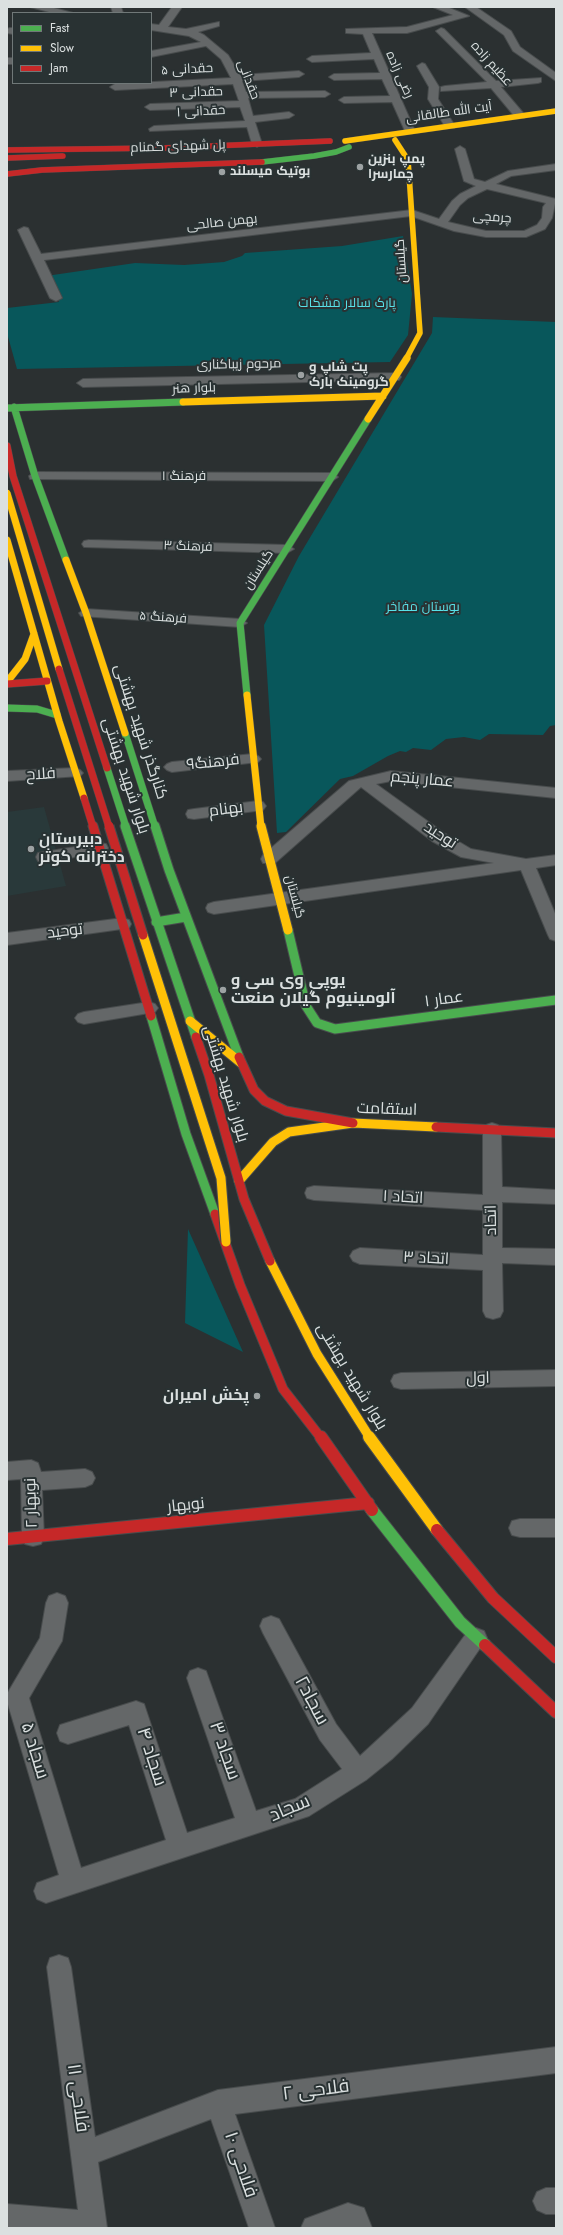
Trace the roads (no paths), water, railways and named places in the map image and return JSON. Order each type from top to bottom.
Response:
[{"type":"main road","name":"آیت الله طالقانی","points":[[347,144],[410,131],[556,111]]},
{"type":"main road","name":"آیت الله طالقانی","points":[[347,144],[395,140],[556,118]]},
{"type":"main road","name":"گیلستان","points":[[335,1030],[317,1023],[306,1006],[282,898],[261,830],[240,623],[395,377],[420,333],[408,160],[395,140]]},
{"type":"main road","points":[[7,150],[43,151],[256,144],[347,144]]},
{"type":"main road","points":[[7,174],[42,170],[219,165],[314,156],[336,152],[347,144]]},
{"type":"main road","name":"پل شهدای گمنام","points":[[7,158],[210,153],[347,144]]},
{"type":"main road","name":"پل شهدای گمنام","points":[[7,164],[211,160],[255,157],[347,144]]},
{"type":"main road","points":[[42,170],[43,151]]},
{"type":"main road","name":"بلوار هنر","points":[[11,411],[381,399]]},
{"type":"main road","name":"کنارگذر شهید بهشتی","points":[[11,411],[86,613],[186,917],[242,1064],[254,1090],[265,1101],[286,1111],[354,1123]]},
{"type":"main road","name":"بلوار شهید بهشتی","points":[[7,446],[13,476],[156,922],[208,1075],[239,1181],[276,1275],[317,1354],[367,1434],[426,1516],[493,1598],[556,1657]]},
{"type":"main road","points":[[7,493],[68,700],[221,1178],[226,1242]]},
{"type":"main road","points":[[7,540],[57,715],[100,848],[186,1134],[226,1242],[240,1285],[284,1388],[331,1450],[390,1535],[460,1622],[556,1712]]},
{"type":"main road","points":[[7,683],[25,659],[34,634]]},
{"type":"main road","points":[[7,683],[78,678]]},
{"type":"main road","points":[[7,699],[21,700],[30,709]]},
{"type":"main road","points":[[7,708],[44,710],[57,715]]},
{"type":"main road","points":[[107,872],[118,880],[128,881],[133,880],[139,867]]},
{"type":"main road","points":[[118,908],[118,897],[122,892],[128,889],[142,892],[150,901]]},
{"type":"main road","points":[[156,922],[186,917]]},
{"type":"main road","name":"عمار ۱","points":[[335,1030],[556,1000]]},
{"type":"main road","points":[[190,1021],[242,1064]]},
{"type":"main road","name":"استقامت","points":[[239,1181],[273,1142],[289,1132],[354,1123],[556,1132]]},
{"type":"main road","name":"نوبهار","points":[[7,1540],[368,1503]]},
{"type":"street","points":[[162,28],[177,7]]},
{"type":"street","points":[[438,7],[462,16],[494,23]]},
{"type":"street","points":[[470,7],[508,33],[516,48],[556,78]]},
{"type":"street","points":[[39,10],[58,12]]},
{"type":"street","points":[[349,31],[406,30],[462,16]]},
{"type":"street","points":[[188,32],[216,24]]},
{"type":"street","name":"حقدانی","points":[[152,27],[188,32],[209,43],[224,57],[238,86],[256,144]]},
{"type":"street","name":"رضی زاده","points":[[366,30],[368,45],[376,56],[386,76],[410,131]]},
{"type":"street","name":"عظیم زاده","points":[[441,31],[493,84],[520,116]]},
{"type":"street","points":[[152,54],[209,43]]},
{"type":"street","points":[[312,59],[376,56]]},
{"type":"street","points":[[238,86],[246,66]]},
{"type":"street","points":[[422,66],[434,87],[433,99],[450,126]]},
{"type":"street","points":[[238,86],[299,74]]},
{"type":"street","points":[[152,76],[325,94]]},
{"type":"street","points":[[334,77],[386,76]]},
{"type":"street","points":[[445,89],[538,80]]},
{"type":"street","points":[[238,86],[295,84]]},
{"type":"street","points":[[238,86],[259,106]]},
{"type":"street","name":"حقدانی ۵","points":[[115,87],[238,86]]},
{"type":"street","name":"حقدانی ۳","points":[[150,107],[238,86]]},
{"type":"street","points":[[344,100],[395,99]]},
{"type":"street","points":[[274,105],[310,104]]},
{"type":"street","name":"حقدانی ۱","points":[[154,129],[249,122],[289,115]]},
{"type":"street","points":[[460,149],[467,179],[555,202]]},
{"type":"street","points":[[442,223],[456,203],[464,196],[508,174],[527,170],[556,167]]},
{"type":"street","name":"چرمچی","points":[[412,213],[458,229],[486,234],[526,234],[541,228],[547,218],[548,207],[555,202]]},
{"type":"street","name":"بهمن صالحی","points":[[36,258],[412,213]]},
{"type":"street","points":[[24,230],[56,298]]},
{"type":"street","name":"مرحوم زیباکناری","points":[[83,382],[395,377]]},
{"type":"street","name":"فرهنگ ۱","points":[[35,476],[332,477]]},
{"type":"street","name":"فرهنگ ۳","points":[[89,544],[287,549]]},
{"type":"street","name":"فرهنگ ۵","points":[[86,613],[240,623]]},
{"type":"street","name":"فرهنگ۹","points":[[172,768],[253,758]]},
{"type":"street","name":"فلاح","points":[[7,776],[75,773]]},
{"type":"street","name":"عمار پنجم","points":[[269,859],[354,784],[390,776],[556,793]]},
{"type":"street","name":"توحید","points":[[364,782],[438,837],[467,853],[526,864],[556,860]]},
{"type":"street","name":"بهنام","points":[[194,814],[258,806]]},
{"type":"street","points":[[44,857],[100,848]]},
{"type":"street","points":[[214,908],[526,864],[556,935]]},
{"type":"street","name":"توحید","points":[[7,939],[123,924]]},
{"type":"street","points":[[84,1018],[149,1008]]},
{"type":"street","name":"اتحاد","points":[[492,1130],[493,1311]]},
{"type":"street","name":"اتحاد ۱","points":[[314,1193],[492,1199],[556,1197]]},
{"type":"street","name":"اتحاد ۳","points":[[360,1256],[493,1259],[556,1258]]},
{"type":"street","name":"اول","points":[[401,1381],[556,1378]]},
{"type":"street","name":"نوبهار ۲","points":[[7,1471],[31,1469],[34,1537]]},
{"type":"street","points":[[32,1482],[85,1478]]},
{"type":"street","points":[[520,1528],[556,1528]]},
{"type":"street","name":"سجاد ۵","points":[[57,1604],[51,1641],[17,1697],[73,1882]]},
{"type":"street","name":"سجاد۲","points":[[271,1626],[328,1732],[358,1772]]},
{"type":"street","name":"سجاد","points":[[46,1891],[301,1808],[358,1772],[384,1751],[420,1716],[476,1638]]},
{"type":"street","name":"سجاد ۳","points":[[198,1678],[249,1825]]},
{"type":"street","name":"سجاد ۴","points":[[68,1733],[136,1712],[180,1847]]},
{"type":"street","name":"فلاحی ۱۱","points":[[60,1967],[94,2227]]},
{"type":"street","name":"فلاحی ۲","points":[[84,2154],[218,2103],[556,2060]]},
{"type":"street","name":"فلاحی ۱۰","points":[[218,2103],[262,2228]]},
{"type":"street","points":[[314,2228],[348,2216],[355,2217],[359,2228]]},
{"type":"street","points":[[7,2217],[94,2227]]},
{"type":"place","name":"پمپ بنزین چمارسرا","points":[[360,167]]},
{"type":"place","name":"بوتیک میسلند","points":[[222,172]]},
{"type":"place","name":"پت شاپ و گرومینک بارک","points":[[301,375]]},
{"type":"place","name":"دبیرستان دخترانه کوثر","points":[[31,849]]},
{"type":"place","name":"یوپی وی سی و آلومینیوم گیلان صنعت","points":[[223,990]]},
{"type":"place","name":"پخش امیران","points":[[257,1396]]},
{"type":"park label","name":"پارک سالار مشکات","points":[[347,304]]},
{"type":"park label","name":"بوستان مفاخر","points":[[423,608]]}]
